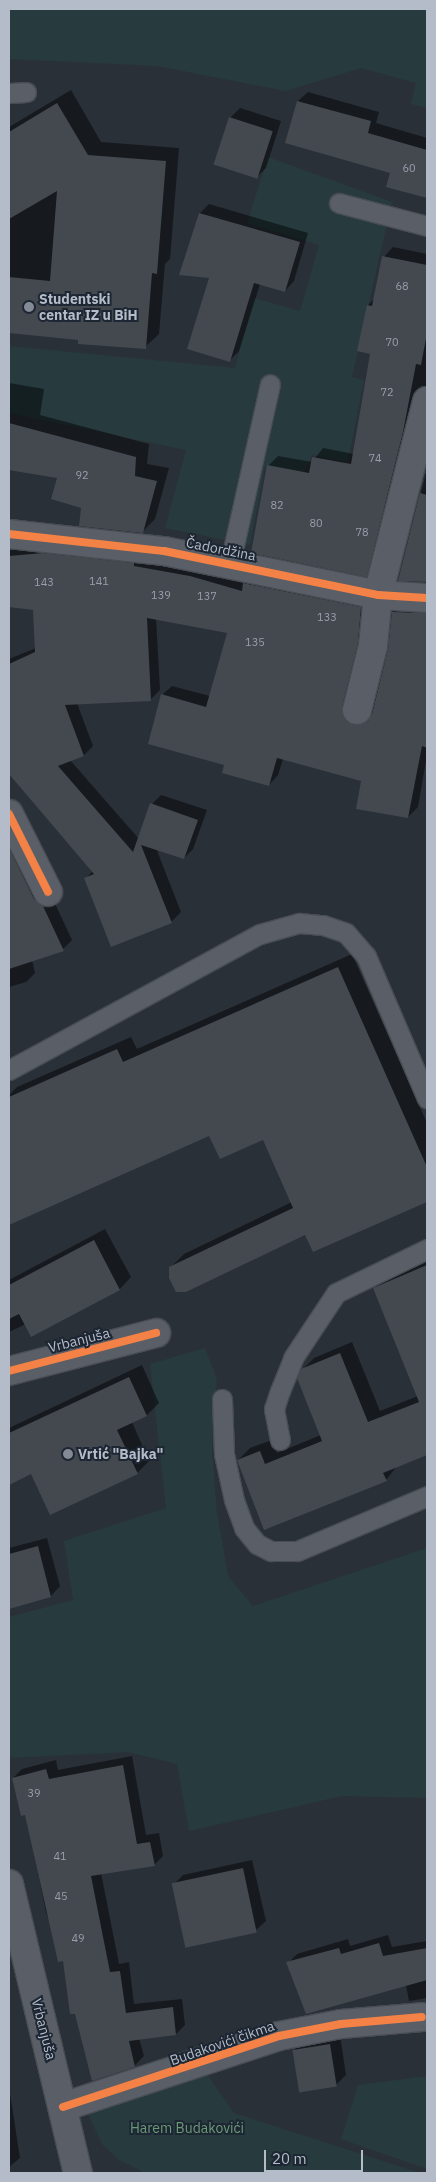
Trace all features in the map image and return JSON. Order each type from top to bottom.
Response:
[{"type":"street","points":[[357,710],[373,646],[378,596],[427,402]]},
{"type":"street","name":"Čadordžina","points":[[9,534],[164,551],[230,563],[378,596],[427,598]]},
{"type":"street","points":[[9,814],[48,892]]},
{"type":"street","name":"Vrbanjuša","points":[[9,1371],[156,1333]]},
{"type":"street","name":"Vrbanjuša","points":[[9,1884],[15,1945],[63,2107],[78,2173]]},
{"type":"street","name":"Budakovići čikma","points":[[63,2107],[280,2036],[341,2024],[422,2017]]},
{"type":"lane","points":[[339,203],[427,226]]},
{"type":"lane","points":[[230,563],[270,384]]},
{"type":"lane","points":[[9,1070],[260,934],[299,923],[323,925],[346,933],[366,956],[427,1098]]},
{"type":"lane","points":[[280,1440],[274,1409],[280,1390],[293,1358],[336,1292],[427,1249]]},
{"type":"lane","points":[[222,1399],[224,1454],[234,1500],[244,1528],[257,1544],[271,1551],[297,1551],[427,1496]]},
{"type":"green space","points":[[9,9],[427,9],[427,108],[411,104],[416,83],[361,68],[286,91],[157,66],[9,59]]},
{"type":"green space","points":[[268,157],[392,202],[352,377],[364,380],[348,462],[312,455],[303,475],[265,467],[250,545],[165,528],[186,450],[9,413],[9,346],[235,368],[254,298],[300,311],[319,245],[247,223]]},
{"type":"green space","points":[[205,1348],[217,1379],[212,1449],[217,1512],[228,1576],[253,1606],[427,1548],[427,1798],[342,1796],[189,1831],[177,1764],[128,1752],[9,1758],[9,1617],[73,1600],[64,1541],[166,1508],[150,1364]]},
{"type":"green space","name":"Harem Budakovići","points":[[207,2074],[234,2113],[420,2173],[146,2173],[119,2160],[102,2144],[88,2114]]},
{"type":"green space","points":[[427,2076],[427,2169],[341,2139],[358,2085]]},
{"type":"building","points":[[297,101],[371,121],[368,133],[427,150],[427,198],[386,187],[390,173],[285,143]]},
{"type":"building","points":[[57,103],[88,155],[166,161],[157,274],[152,273],[146,349],[78,344],[78,340],[9,333],[9,277],[50,281],[57,191],[9,219],[9,132]]},
{"type":"building","points":[[229,117],[273,131],[257,179],[214,165]]},
{"type":"building","points":[[199,213],[300,242],[285,292],[254,283],[230,362],[187,349],[209,278],[179,275]]},
{"type":"building","points":[[382,256],[427,265],[427,333],[421,365],[416,364],[403,432],[367,577],[251,553],[267,465],[309,473],[312,457],[351,464],[370,354],[357,351],[367,305],[372,306]]},
{"type":"building","points":[[9,423],[136,457],[135,476],[157,481],[143,533],[79,526],[81,508],[51,499],[57,478],[9,470]]},
{"type":"building","points":[[420,493],[427,495],[427,582],[398,581]]},
{"type":"building","points":[[43,553],[134,563],[134,566],[190,576],[242,591],[243,583],[361,607],[358,643],[342,707],[346,721],[354,725],[368,721],[372,714],[388,650],[392,612],[427,613],[427,748],[422,746],[408,818],[356,809],[361,781],[277,758],[269,786],[222,773],[224,765],[148,744],[161,694],[206,707],[227,633],[147,618],[151,701],[65,705],[84,756],[58,766],[133,852],[150,803],[198,820],[184,859],[141,845],[172,923],[111,947],[84,878],[94,874],[9,774],[9,664],[35,652],[33,610],[9,607],[9,556]]},
{"type":"building","points":[[9,848],[34,899],[43,906],[64,951],[9,969]]},
{"type":"building","points":[[338,967],[427,1167],[427,1202],[313,1252],[305,1235],[186,1292],[176,1292],[169,1278],[169,1267],[293,1208],[263,1140],[220,1159],[209,1136],[9,1225],[9,1097],[117,1049],[123,1062]]},
{"type":"building","points":[[94,1240],[120,1290],[31,1337],[19,1314],[9,1319],[9,1285]]},
{"type":"building","points":[[427,1265],[427,1455],[383,1473],[387,1481],[264,1530],[237,1460],[260,1451],[265,1464],[322,1441],[297,1378],[301,1369],[340,1353],[368,1422],[419,1402],[373,1288]]},
{"type":"building","name":"Vrtić \"Bajka\"","points":[[129,1377],[147,1416],[117,1430],[138,1474],[50,1515],[31,1474],[9,1485],[9,1433]]},
{"type":"building","points":[[38,1546],[51,1597],[9,1609],[9,1554]]},
{"type":"building","points":[[123,1765],[137,1844],[150,1842],[155,1866],[91,1876],[110,1972],[120,1971],[126,2013],[173,2007],[176,2035],[129,2041],[135,2067],[92,2081],[75,2014],[70,2014],[63,1961],[58,1962],[25,1815],[21,1816],[12,1778],[46,1769],[49,1779]]},
{"type":"building","points":[[243,1868],[257,1933],[185,1948],[172,1883]]},
{"type":"building","points":[[379,1943],[383,1956],[427,1948],[427,1980],[306,2014],[286,1962],[339,1948],[341,1954]]},
{"type":"building","points":[[330,2044],[337,2086],[299,2092],[292,2050]]},
{"type":"cycle path","points":[[9,534],[164,551],[378,595],[427,598]]},
{"type":"cycle path","points":[[9,814],[48,892]]},
{"type":"cycle path","points":[[9,1371],[156,1333]]},
{"type":"cycle path","points":[[63,2107],[279,2036],[341,2024],[422,2017]]},
{"type":"place","name":"Studentski centar IZ u BiH","points":[[29,307]]},
{"type":"place","name":"Vrtić \"Bajka\"","points":[[68,1454]]}]
